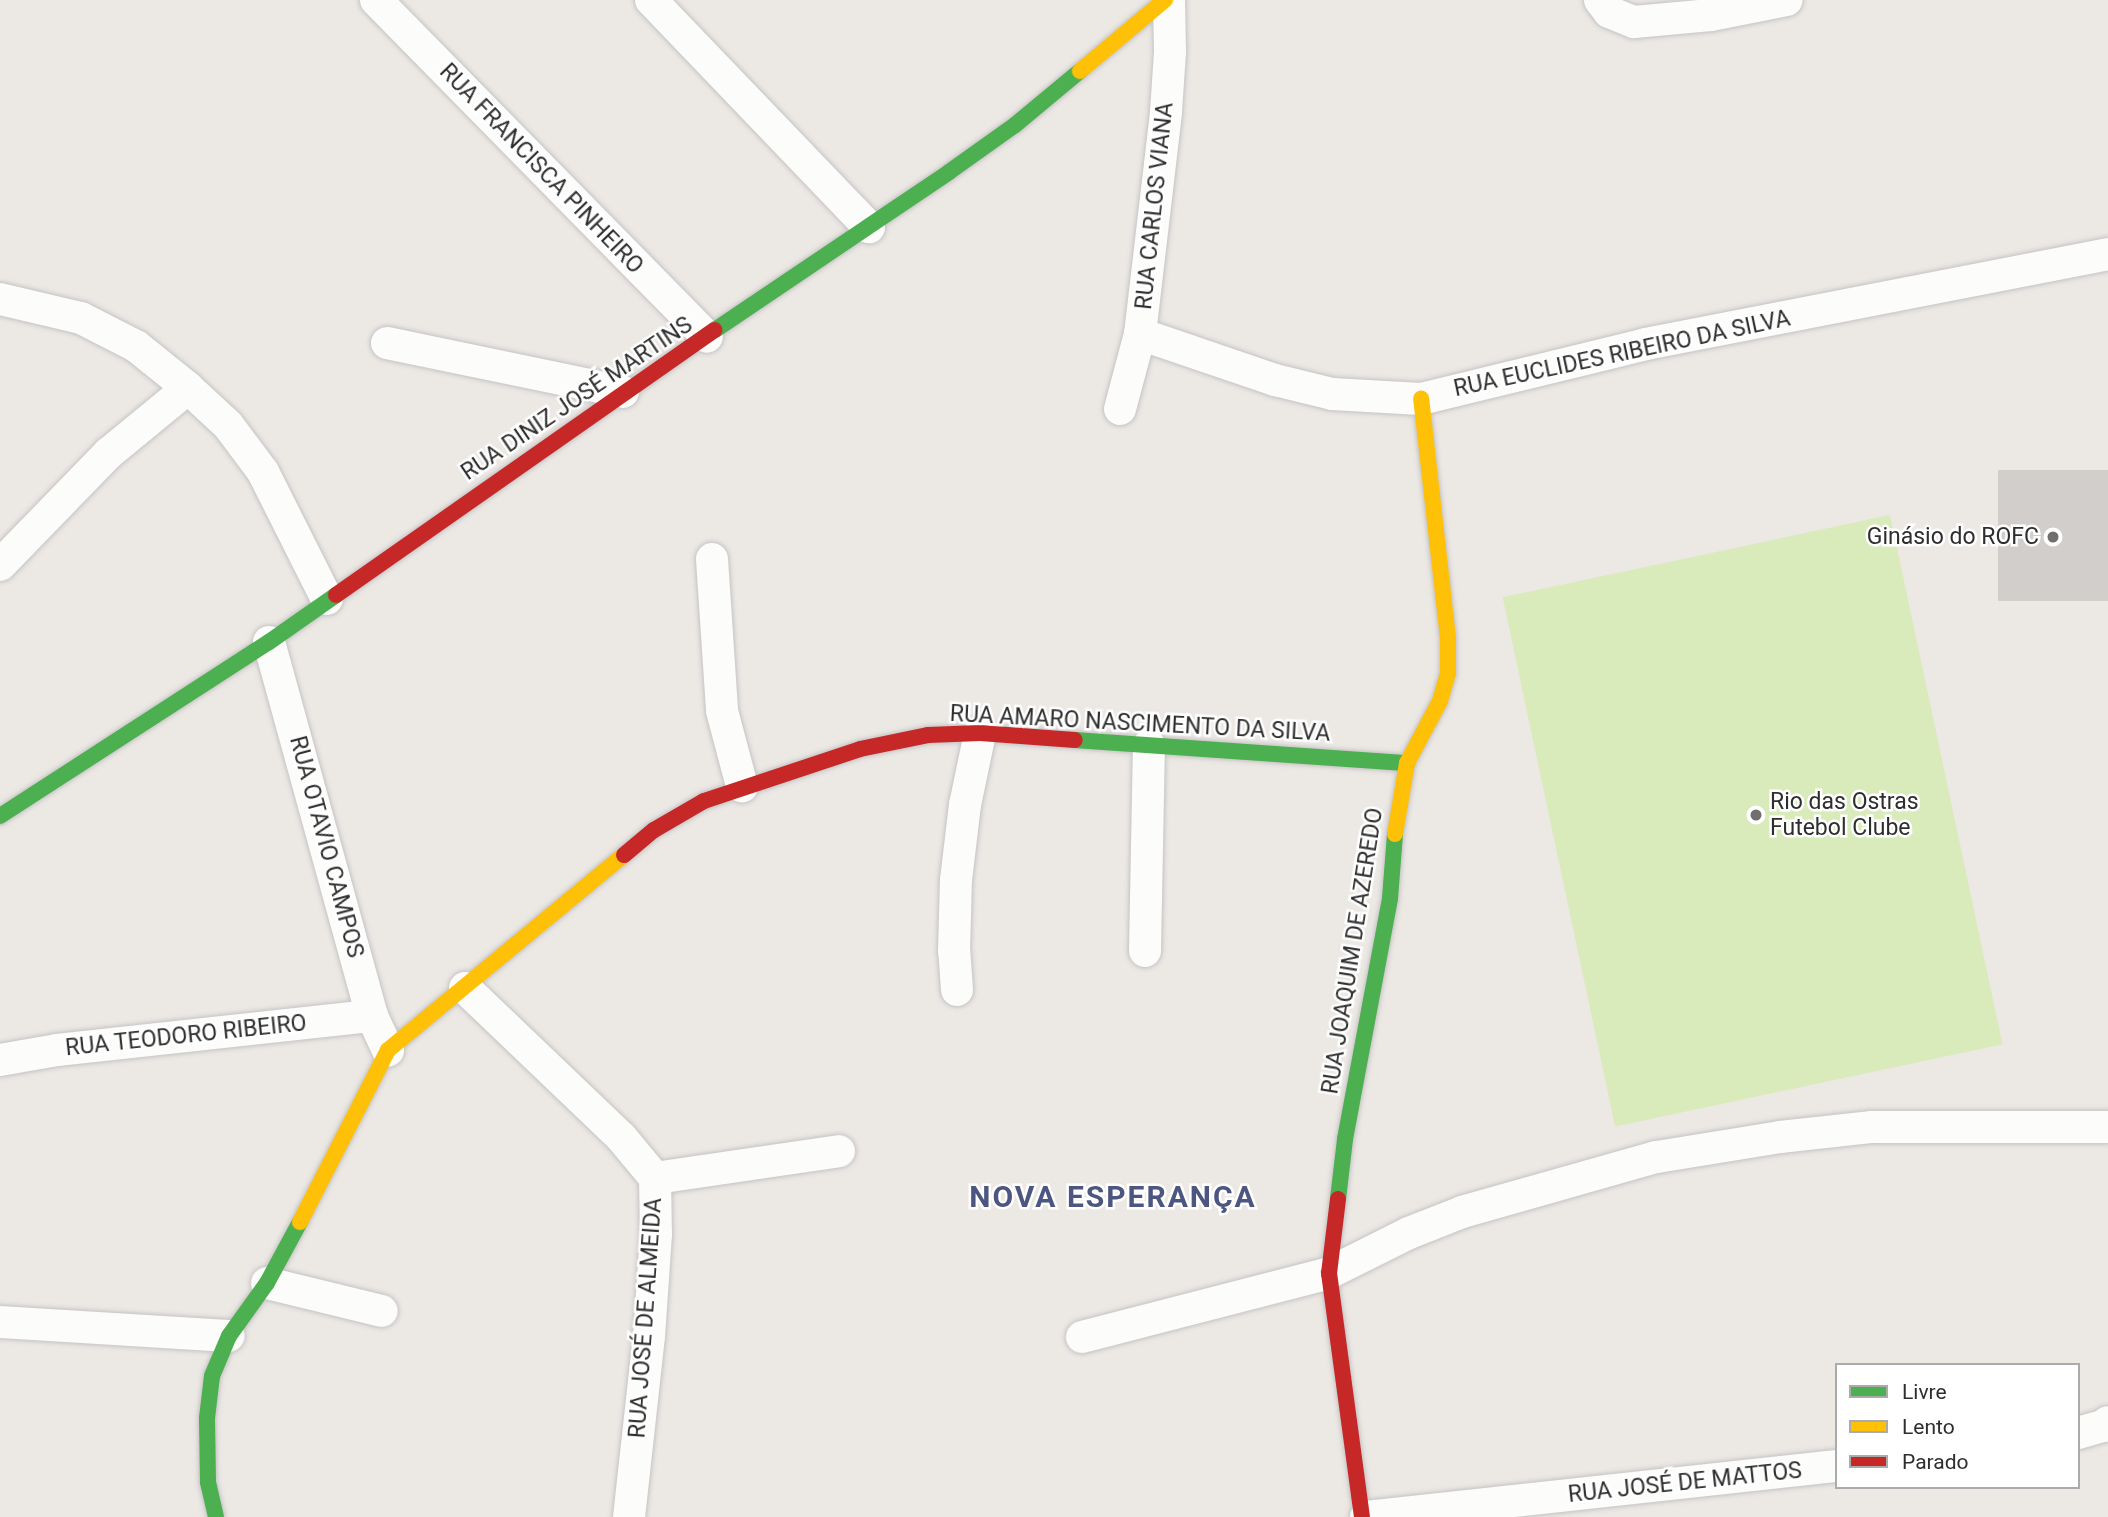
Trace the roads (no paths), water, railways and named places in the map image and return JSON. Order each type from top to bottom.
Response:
[{"type":"street","name":"RUA FRANCISCA PINHEIRO","points":[[376,0],[707,337]]},
{"type":"street","points":[[651,0],[869,227]]},
{"type":"street","name":"RUA DINIZ JOSÉ MARTINS","points":[[0,816],[269,642],[623,392],[869,227],[1015,125],[1167,0]]},
{"type":"street","name":"RUA CARLOS VIANA","points":[[1120,409],[1140,334],[1166,112],[1170,51],[1167,0]]},
{"type":"street","points":[[1600,0],[1609,12],[1634,22],[1711,15],[1787,0]]},
{"type":"street","name":"RUA EUCLIDES RIBEIRO DA SILVA","points":[[1140,334],[1275,380],[1321,391],[1421,399],[1646,344],[2108,254]]},
{"type":"street","points":[[0,299],[81,318],[136,346],[188,388],[228,425],[263,472],[327,599]]},
{"type":"street","points":[[387,343],[623,392]]},
{"type":"street","points":[[0,565],[109,453],[188,388]]},
{"type":"street","name":"RUA JOAQUIM DE AZEREDO","points":[[1364,1517],[1329,1273],[1345,1139],[1390,898],[1396,822],[1407,763],[1440,701],[1447,673],[1448,638],[1421,399]]},
{"type":"street","points":[[712,559],[716,657],[722,711],[742,786]]},
{"type":"street","name":"RUA OTAVIO CAMPOS","points":[[269,642],[372,1016],[388,1050]]},
{"type":"street","points":[[957,990],[954,951],[956,880],[965,804],[980,733]]},
{"type":"street","name":"RUA AMARO NASCIMENTO DA SILVA","points":[[216,1517],[208,1482],[207,1418],[212,1376],[229,1336],[267,1283],[334,1161],[388,1050],[634,845],[704,801],[742,786],[860,749],[928,735],[980,733],[1407,763]]},
{"type":"street","points":[[1145,951],[1149,745]]},
{"type":"street","name":"RUA JOSÉ DE ALMEIDA","points":[[465,988],[621,1137],[655,1178],[656,1234],[649,1336],[629,1517]]},
{"type":"street","name":"RUA TEODORO RIBEIRO","points":[[0,1060],[372,1016]]},
{"type":"street","points":[[1082,1337],[1329,1273],[1409,1233],[1462,1212],[1657,1157],[1780,1137],[1872,1127],[2108,1127]]},
{"type":"street","points":[[655,1178],[839,1151]]},
{"type":"street","points":[[267,1283],[382,1311]]},
{"type":"street","points":[[0,1322],[229,1336]]},
{"type":"street","points":[[2080,1432],[2104,1426],[2108,1422]]},
{"type":"street","name":"RUA JOSÉ DE MATTOS","points":[[1364,1517],[1835,1466]]},
{"type":"place","name":"Ginásio do ROFC","points":[[2053,537]]},
{"type":"place","name":"Rio das Ostras Futebol Clube","points":[[1756,815]]},
{"type":"district","name":"NOVA ESPERANÇA","points":[[1113,1197]]}]
